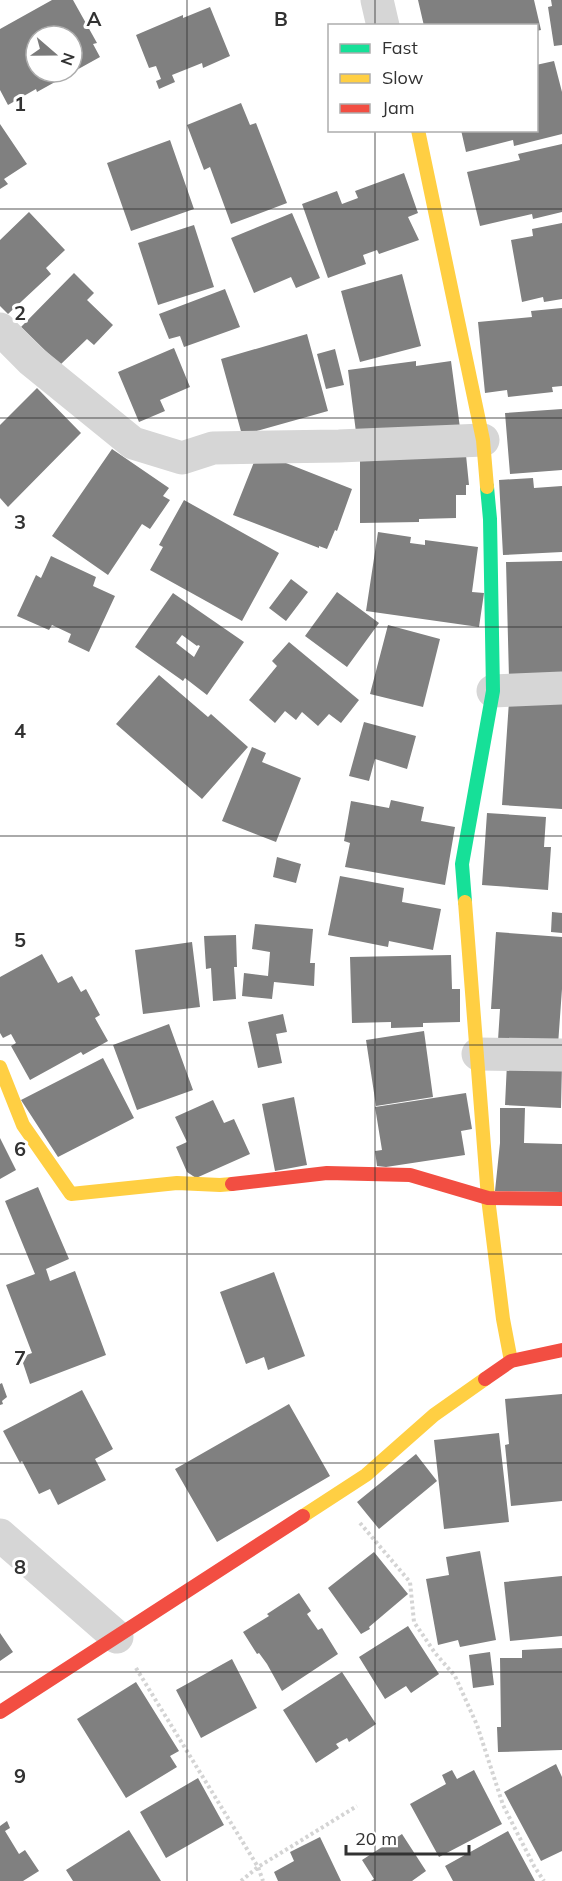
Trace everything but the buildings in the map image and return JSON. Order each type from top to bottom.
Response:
[{"type":"street","points":[[377,0],[382,24]]},
{"type":"street","points":[[419,132],[483,440],[490,519],[494,691],[462,864],[488,1198],[503,1319],[511,1361]]},
{"type":"street","points":[[0,329],[32,361],[133,443],[182,458],[213,448],[483,440]]},
{"type":"street","points":[[494,691],[562,688]]},
{"type":"street","points":[[478,1054],[562,1055]]},
{"type":"street","points":[[0,1067],[22,1125],[71,1194],[177,1183],[219,1185],[327,1173],[410,1175],[488,1198],[562,1199]]},
{"type":"street","points":[[0,1712],[366,1476],[435,1415],[511,1361],[562,1350]]},
{"type":"street","points":[[0,1535],[117,1637]]},
{"type":"path","points":[[340,1492],[365,1532],[410,1582],[414,1622],[435,1653],[455,1676],[477,1725],[503,1805],[544,1881]]},
{"type":"path","points":[[117,1637],[258,1866],[263,1881]]},
{"type":"path","points":[[241,1881],[258,1866],[357,1806]]},
{"type":"traffic: fast","points":[[465,902],[462,864],[493,691],[490,519],[487,487]]},
{"type":"traffic: slow","points":[[418,132],[483,440],[487,487]]},
{"type":"traffic: slow","points":[[465,902],[488,1198],[503,1319],[511,1361]]},
{"type":"traffic: slow","points":[[0,1067],[23,1125],[71,1194],[177,1183],[232,1184]]},
{"type":"traffic: slow","points":[[303,1516],[366,1475],[434,1415],[485,1379]]},
{"type":"traffic: jam","points":[[232,1184],[327,1173],[410,1175],[488,1198],[562,1199]]},
{"type":"traffic: jam","points":[[485,1379],[511,1361],[562,1350]]},
{"type":"traffic: jam","points":[[0,1712],[303,1516]]}]
